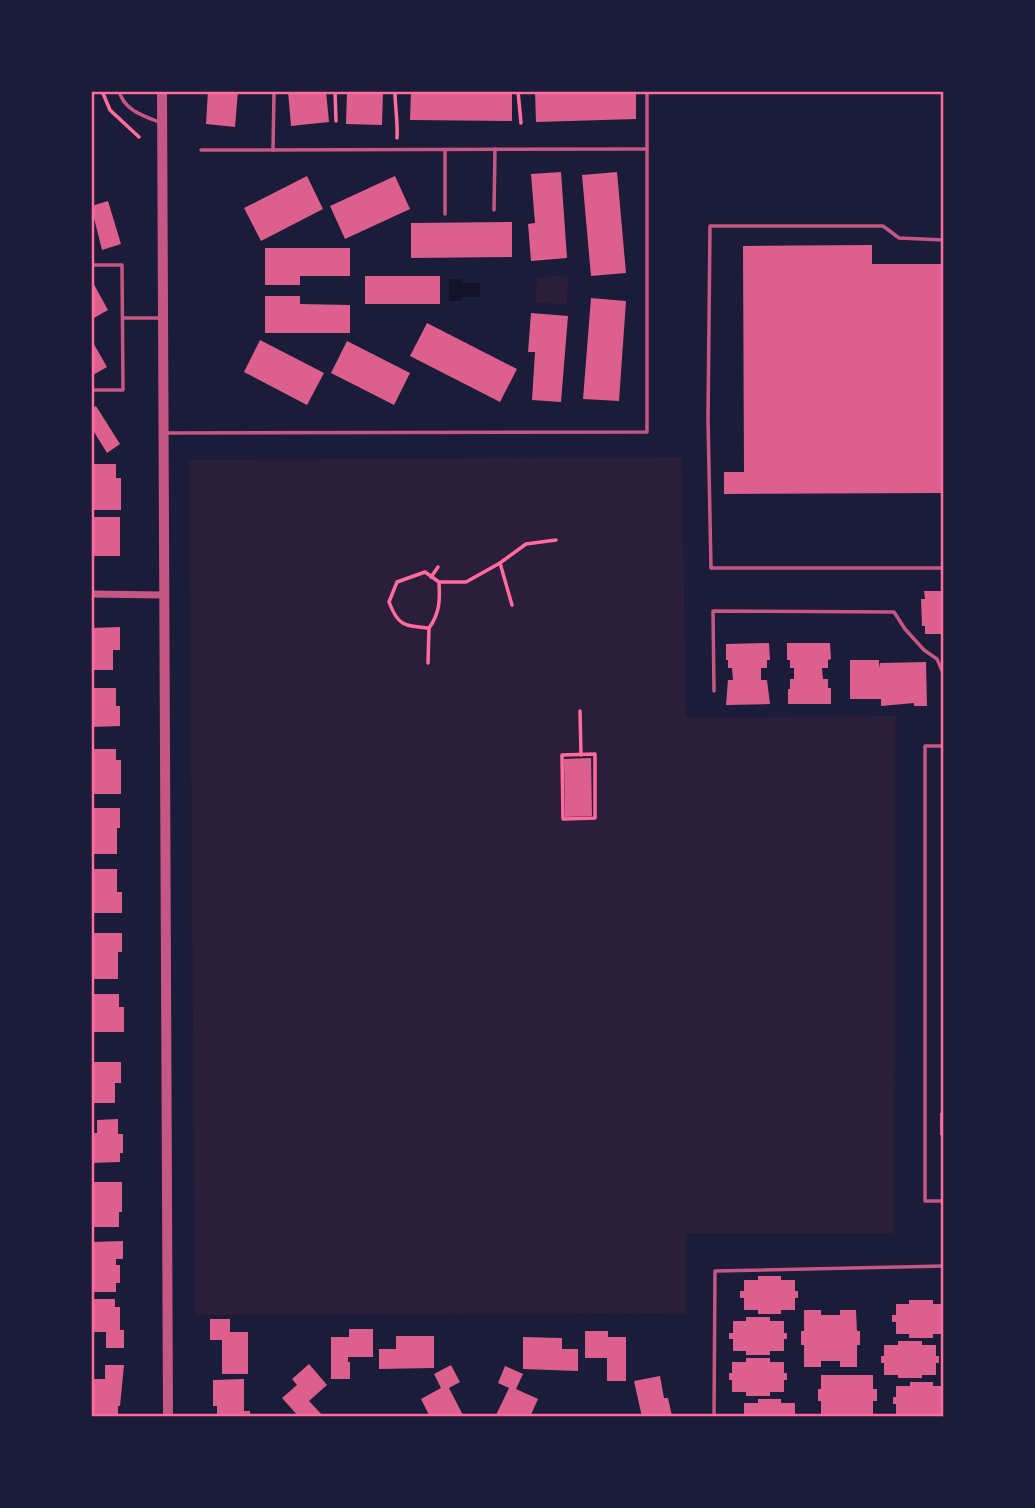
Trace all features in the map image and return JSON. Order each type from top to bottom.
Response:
[{"type":"street","points":[[162,91],[168,1417]]},
{"type":"street","points":[[91,594],[163,595]]},
{"type":"lane","points":[[119,91],[121,100],[139,115],[162,123]]},
{"type":"lane","points":[[273,150],[274,91]]},
{"type":"lane","points":[[163,433],[647,432],[647,91]]},
{"type":"lane","points":[[494,210],[495,149]]},
{"type":"lane","points":[[201,150],[647,149]]},
{"type":"lane","points":[[445,150],[445,214]]},
{"type":"lane","points":[[944,240],[899,238],[883,226],[710,226],[708,419],[711,568],[944,568]]},
{"type":"lane","points":[[91,265],[122,265],[123,318],[123,390],[91,390]]},
{"type":"lane","points":[[123,318],[162,318]]},
{"type":"lane","points":[[714,691],[713,611],[894,612],[924,650],[937,659],[944,675]]},
{"type":"lane","points":[[944,746],[925,746],[925,1201],[944,1201]]},
{"type":"lane","points":[[714,1417],[715,1270],[944,1266]]},
{"type":"path","points":[[102,91],[110,110],[139,137]]},
{"type":"path","points":[[335,91],[336,121]]},
{"type":"path","points":[[395,91],[397,138]]},
{"type":"path","points":[[518,91],[521,123]]},
{"type":"path","points":[[429,628],[402,624],[395,617],[388,602],[397,582],[425,572],[439,582],[466,582],[500,564],[526,544],[556,540]]},
{"type":"path","points":[[500,564],[512,605]]},
{"type":"path","points":[[431,576],[438,566]]},
{"type":"path","points":[[428,663],[429,628],[437,617],[440,603],[439,582]]},
{"type":"path","points":[[580,711],[580,755]]},
{"type":"path","points":[[594,754],[594,818],[562,819],[562,755],[580,755],[594,754]]},
{"type":"shaded area","points":[[568,275],[567,304],[535,303],[537,277]]},
{"type":"shaded area","points":[[449,279],[461,279],[462,283],[480,283],[480,297],[462,297],[461,301],[449,301]]},
{"type":"shaded area","points":[[682,457],[686,717],[895,716],[894,1233],[686,1233],[686,1314],[195,1315],[189,460]]},
{"type":"building","points":[[208,91],[238,91],[235,127],[206,124]]},
{"type":"building","points":[[288,91],[326,91],[329,122],[291,126]]},
{"type":"building","points":[[347,91],[383,91],[382,125],[346,124]]},
{"type":"building","points":[[411,91],[512,91],[512,121],[410,120]]},
{"type":"building","points":[[535,91],[636,91],[636,119],[536,122]]},
{"type":"building","points":[[561,172],[567,258],[531,261],[528,224],[535,223],[531,174]]},
{"type":"building","points":[[617,172],[626,273],[591,276],[582,175]]},
{"type":"building","points":[[307,176],[323,209],[261,241],[244,208]]},
{"type":"building","points":[[395,176],[410,209],[345,239],[330,206]]},
{"type":"building","points":[[108,201],[121,244],[102,250],[91,206]]},
{"type":"building","points":[[512,222],[512,257],[411,258],[411,223]]},
{"type":"building","points":[[872,245],[872,264],[944,264],[944,493],[724,494],[724,472],[744,472],[743,246]]},
{"type":"building","points":[[265,248],[350,248],[350,276],[300,276],[300,285],[265,285]]},
{"type":"building","points":[[365,276],[440,276],[440,304],[365,304]]},
{"type":"building","points":[[91,279],[108,310],[92,319],[91,317]]},
{"type":"building","points":[[265,296],[300,296],[300,304],[350,305],[350,333],[265,333]]},
{"type":"building","points":[[591,298],[626,301],[619,401],[583,399]]},
{"type":"building","points":[[531,313],[568,316],[561,402],[532,400],[535,352],[528,352]]},
{"type":"building","points":[[427,323],[517,369],[500,402],[410,356]]},
{"type":"building","points":[[91,339],[107,367],[93,375],[91,372]]},
{"type":"building","points":[[260,340],[324,373],[307,405],[244,372]]},
{"type":"building","points":[[347,341],[410,373],[394,405],[331,373]]},
{"type":"building","points":[[96,406],[120,444],[107,453],[91,427],[91,409]]},
{"type":"building","points":[[91,464],[116,464],[116,478],[121,478],[121,510],[91,510]]},
{"type":"building","points":[[91,517],[120,517],[120,556],[91,556]]},
{"type":"building","points":[[924,591],[944,591],[944,634],[925,634],[921,599],[925,599]]},
{"type":"building","points":[[120,627],[120,650],[113,650],[113,670],[91,670],[91,628]]},
{"type":"building","points":[[769,643],[770,660],[767,660],[767,668],[761,668],[761,680],[767,680],[770,704],[726,705],[728,680],[733,680],[732,668],[728,668],[726,660],[726,644]]},
{"type":"building","points":[[787,643],[830,643],[831,659],[828,660],[828,668],[822,668],[823,679],[828,679],[828,688],[831,688],[831,704],[788,704],[788,689],[790,679],[794,679],[794,668],[790,668],[790,660],[787,660]]},
{"type":"building","points":[[850,660],[879,660],[879,668],[880,663],[926,662],[927,706],[914,706],[914,703],[881,706],[881,699],[850,699]]},
{"type":"building","points":[[91,688],[116,688],[120,726],[91,727]]},
{"type":"building","points":[[91,749],[116,749],[116,760],[121,760],[121,794],[91,794]]},
{"type":"building","points":[[591,758],[592,816],[565,817],[564,759]]},
{"type":"building","points":[[91,808],[120,808],[117,854],[91,854]]},
{"type":"building","points":[[91,869],[117,869],[117,892],[122,892],[122,913],[91,913]]},
{"type":"building","points":[[91,933],[122,933],[122,952],[118,952],[118,979],[91,979]]},
{"type":"building","points":[[91,994],[119,994],[119,1007],[124,1007],[124,1032],[91,1032]]},
{"type":"building","points":[[91,1062],[121,1062],[121,1083],[115,1083],[115,1103],[91,1103]]},
{"type":"building","points":[[940,1113],[944,1113],[944,1135],[940,1135]]},
{"type":"building","points":[[118,1119],[118,1134],[123,1134],[120,1162],[91,1163],[91,1136],[97,1133],[97,1120]]},
{"type":"building","points":[[91,1182],[122,1182],[119,1227],[91,1227]]},
{"type":"building","points":[[123,1241],[123,1259],[116,1259],[116,1265],[120,1265],[120,1283],[116,1283],[116,1292],[92,1292],[91,1242]]},
{"type":"building","points":[[758,1276],[781,1276],[781,1280],[795,1280],[798,1298],[795,1298],[795,1310],[781,1310],[781,1314],[758,1314],[758,1310],[744,1310],[744,1298],[740,1298],[740,1291],[744,1291],[744,1280],[758,1280]]},
{"type":"building","points":[[92,1299],[115,1299],[115,1307],[120,1307],[120,1330],[124,1330],[124,1348],[106,1348],[106,1332],[92,1332]]},
{"type":"building","points":[[909,1300],[933,1300],[933,1304],[944,1304],[944,1334],[933,1334],[933,1338],[909,1338],[909,1334],[896,1334],[896,1322],[892,1322],[892,1315],[896,1315],[896,1304],[909,1304]]},
{"type":"building","points":[[804,1310],[821,1310],[821,1315],[840,1315],[840,1310],[856,1310],[857,1331],[860,1331],[857,1367],[840,1367],[840,1361],[821,1361],[821,1367],[804,1367],[801,1331],[804,1331]]},
{"type":"building","points":[[746,1317],[770,1317],[770,1321],[784,1321],[787,1339],[784,1339],[784,1351],[770,1351],[770,1355],[746,1355],[746,1351],[733,1351],[733,1339],[729,1339],[729,1333],[733,1333],[733,1321],[746,1321]]},
{"type":"building","points":[[210,1319],[230,1319],[230,1332],[248,1332],[248,1374],[222,1374],[222,1340],[210,1340]]},
{"type":"building","points":[[349,1329],[373,1329],[373,1357],[348,1357],[350,1379],[331,1379],[331,1337],[349,1337]]},
{"type":"building","points":[[585,1331],[608,1331],[608,1337],[626,1337],[626,1381],[607,1381],[607,1358],[585,1358]]},
{"type":"building","points":[[396,1336],[434,1336],[434,1368],[379,1369],[379,1349],[396,1349]]},
{"type":"building","points":[[523,1337],[562,1338],[562,1349],[578,1349],[578,1371],[523,1369]]},
{"type":"building","points":[[898,1341],[922,1341],[922,1345],[936,1345],[939,1363],[936,1363],[936,1375],[898,1378],[898,1375],[884,1375],[881,1356],[884,1356],[884,1345],[898,1345]]},
{"type":"building","points":[[746,1358],[770,1358],[770,1362],[784,1362],[787,1380],[784,1380],[784,1392],[770,1392],[770,1396],[746,1396],[746,1392],[732,1392],[729,1373],[732,1373],[732,1362],[746,1362]]},
{"type":"building","points":[[309,1364],[327,1385],[309,1401],[324,1417],[299,1417],[282,1398],[297,1385],[292,1379]]},
{"type":"building","points":[[105,1365],[124,1365],[118,1414],[92,1414],[92,1379],[105,1379]]},
{"type":"building","points":[[451,1365],[460,1382],[449,1388],[464,1417],[430,1417],[421,1399],[441,1388],[434,1374]]},
{"type":"building","points":[[505,1366],[523,1374],[516,1389],[538,1399],[530,1417],[495,1417],[509,1388],[498,1383]]},
{"type":"building","points":[[821,1375],[873,1375],[873,1389],[877,1389],[877,1401],[873,1401],[873,1415],[821,1415],[818,1389],[821,1389]]},
{"type":"building","points":[[660,1376],[664,1398],[668,1398],[672,1416],[642,1417],[634,1381]]},
{"type":"building","points":[[244,1379],[244,1411],[250,1411],[250,1417],[213,1417],[213,1414],[217,1414],[217,1406],[213,1406],[213,1380]]},
{"type":"building","points":[[910,1382],[933,1382],[933,1386],[944,1386],[944,1416],[896,1416],[893,1397],[896,1397],[896,1386],[910,1386]]},
{"type":"building","points":[[758,1399],[781,1399],[781,1403],[795,1403],[795,1414],[798,1414],[798,1417],[740,1417],[740,1414],[744,1414],[744,1403],[758,1403]]}]
